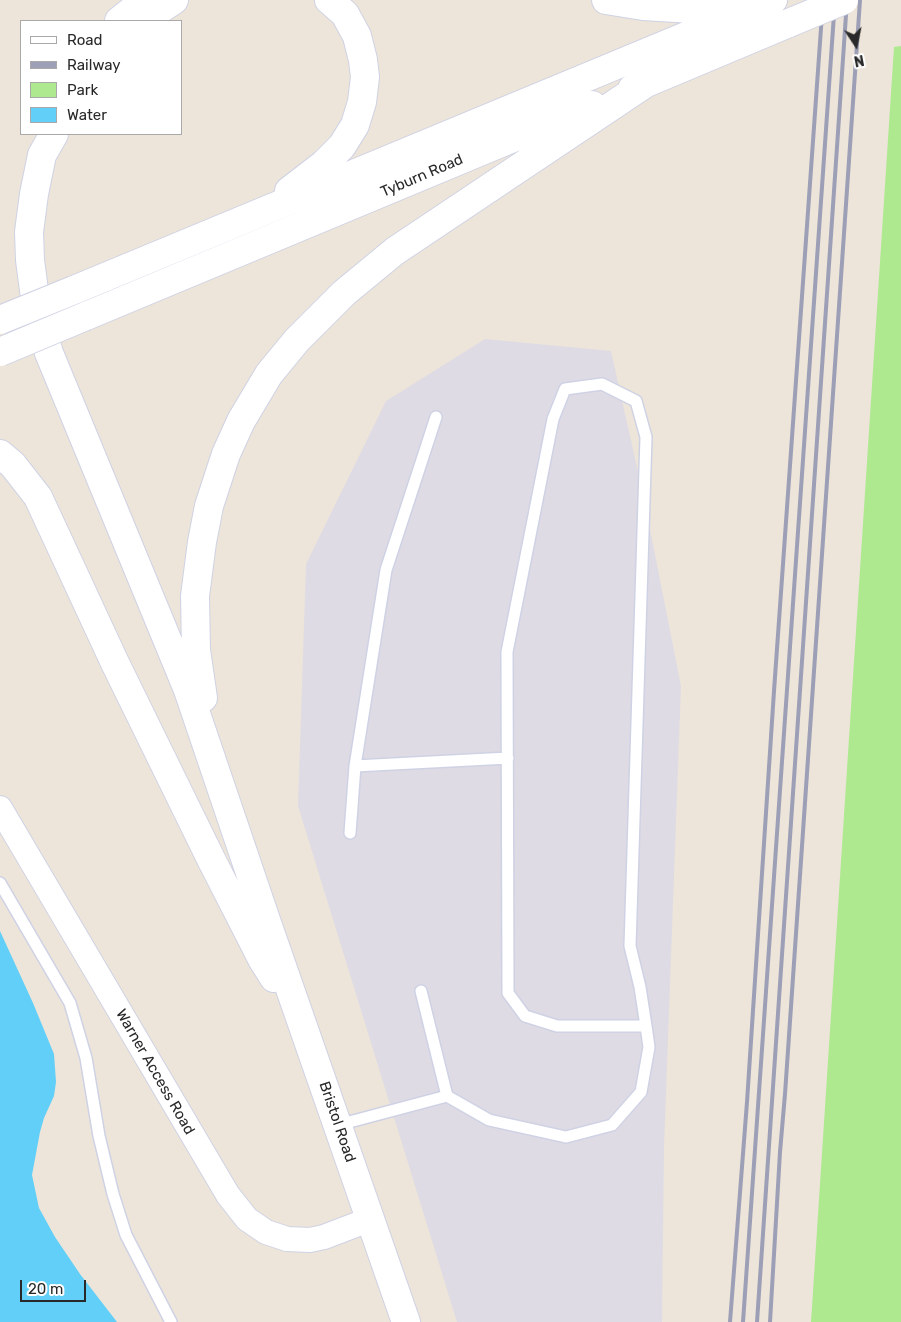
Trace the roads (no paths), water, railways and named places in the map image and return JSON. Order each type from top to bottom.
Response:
[{"type":"main road","points":[[121,20],[145,0]]},
{"type":"main road","points":[[144,20],[174,0]]},
{"type":"main road","points":[[256,215],[324,164],[342,146],[355,125],[362,102],[365,77],[363,60],[357,36],[345,14],[330,0]]},
{"type":"main road","points":[[606,0],[644,6],[693,9],[726,7],[771,0]]},
{"type":"main road","name":"Tyburn Road","points":[[0,320],[771,0]]},
{"type":"main road","name":"Tyburn Road","points":[[0,352],[844,0]]},
{"type":"main road","points":[[267,923],[208,722],[200,686],[196,650],[195,596],[202,542],[212,498],[226,454],[241,421],[269,374],[297,340],[344,293],[395,251],[449,213],[649,81]]},
{"type":"main road","points":[[38,135],[24,166],[17,213],[19,291],[34,360],[267,923]]},
{"type":"main road","points":[[53,135],[42,154],[29,232],[30,260],[37,313],[49,353],[188,690],[267,923]]},
{"type":"main road","points":[[0,454],[13,464],[38,497],[115,663],[211,859],[262,959],[302,1021]]},
{"type":"main road","name":"Bristol Road","points":[[267,923],[406,1322]]},
{"type":"street","name":"Warner Access Road","points":[[0,808],[228,1195],[247,1219],[266,1232],[287,1239],[310,1240],[324,1237],[371,1219]]},
{"type":"lane","points":[[338,1125],[447,1096],[488,1120],[566,1137],[612,1125],[641,1092],[648,1047],[646,1026],[640,987],[630,946],[646,437],[636,401],[602,384],[565,389],[553,418],[508,652],[508,994],[525,1016],[557,1026],[646,1026]]},
{"type":"lane","points":[[350,833],[355,766],[386,570],[436,417]]},
{"type":"lane","points":[[355,766],[508,758]]},
{"type":"lane","points":[[0,883],[70,1003],[86,1058],[99,1136],[123,1227],[147,1278],[171,1322]]},
{"type":"lane","points":[[421,991],[447,1096]]},
{"type":"water","points":[[0,931],[54,1054],[56,1082],[54,1096],[40,1132],[32,1175],[39,1208],[55,1237],[80,1274],[117,1322],[0,1322]]},
{"type":"railway","points":[[730,1322],[747,1102],[823,0]]},
{"type":"railway","points":[[743,1322],[835,0]]},
{"type":"railway","points":[[757,1322],[847,0]]},
{"type":"railway","points":[[770,1322],[780,1152],[860,0]]}]
